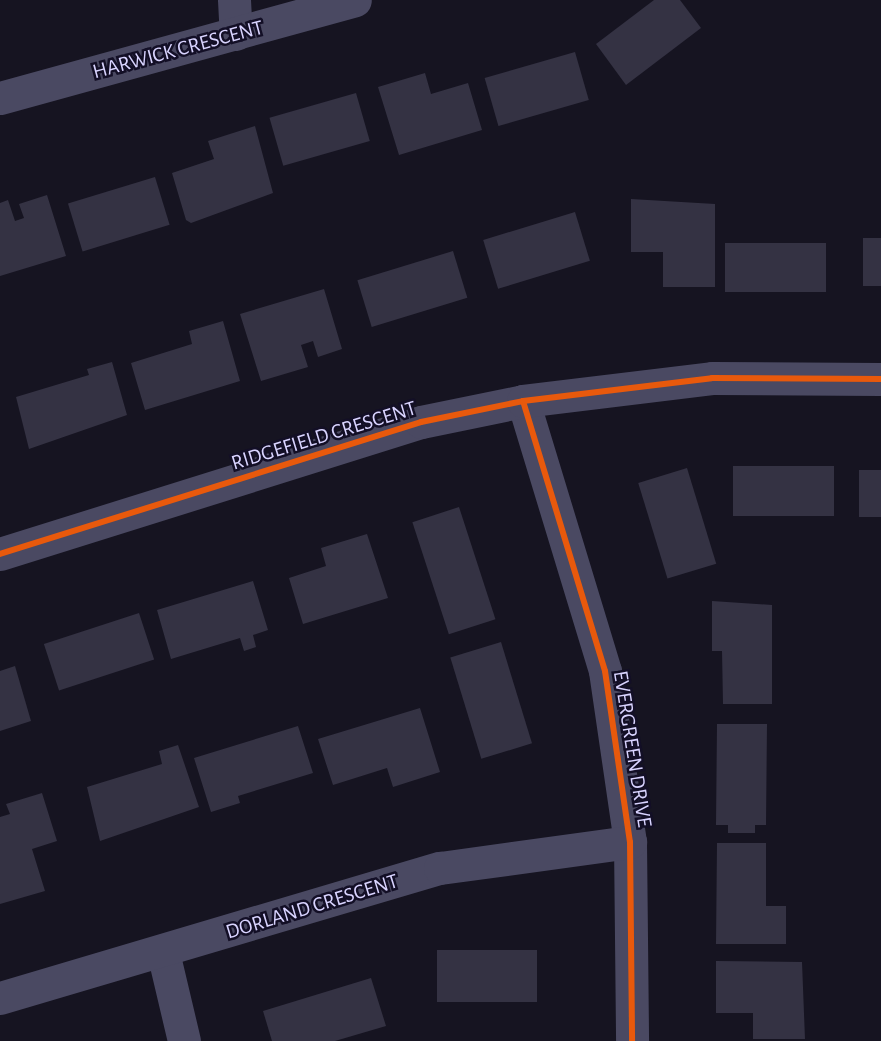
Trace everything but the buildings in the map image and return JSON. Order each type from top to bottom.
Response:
[{"type":"street","points":[[234,0],[236,34]]},
{"type":"street","name":"HARWICK CRESCENT","points":[[0,98],[355,0]]},
{"type":"street","name":"RIDGEFIELD CRESCENT","points":[[0,554],[421,422],[523,401],[712,378],[881,379]]},
{"type":"street","name":"EVERGREEN DRIVE","points":[[523,401],[605,671],[630,842],[632,1041]]},
{"type":"street","name":"DORLAND CRESCENT","points":[[0,998],[163,952],[440,868],[630,842]]},
{"type":"street","points":[[163,952],[184,1041]]},
{"type":"cycle path","points":[[0,554],[421,422],[523,401],[712,378],[881,379]]},
{"type":"cycle path","points":[[523,401],[605,671],[630,842],[632,1041]]}]
